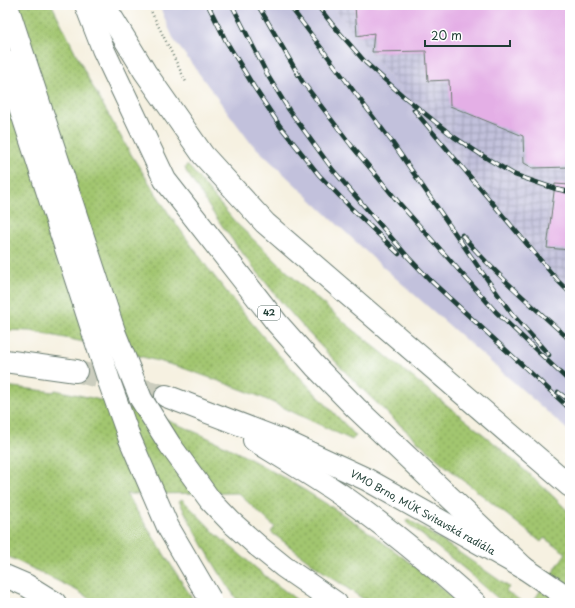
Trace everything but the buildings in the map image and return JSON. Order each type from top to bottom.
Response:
[{"type":"highway","points":[[5,5],[12,20],[115,334],[141,400],[170,445],[210,500],[231,522],[284,567],[336,603]]},
{"type":"highway","name":"42","points":[[86,5],[106,56],[165,180],[277,324],[356,408],[524,568],[570,599]]},
{"type":"highway","points":[[104,5],[145,72],[203,155],[265,223],[570,486]]},
{"type":"highway","points":[[5,61],[110,384],[129,437],[168,527],[212,601]]},
{"type":"highway","points":[[5,361],[76,372]]},
{"type":"highway","name":"VMO Brno, MÚK Svitavská radiála","points":[[166,396],[286,442],[366,479],[524,568]]},
{"type":"highway","name":"42","points":[[199,408],[276,453],[346,499],[412,549],[475,603]]},
{"type":"highway","points":[[5,576],[26,585],[55,603]]},
{"type":"path","points":[[148,5],[187,86]]},
{"type":"shaded area","points":[[159,5],[331,5],[570,294],[570,432],[374,259],[250,142],[174,40]]},
{"type":"shaded area","points":[[331,5],[570,5],[570,294]]},
{"type":"green space","points":[[5,5],[52,5],[90,82],[129,151],[169,214],[207,267],[276,352],[356,436],[352,440],[261,397],[180,367],[102,346],[65,338],[31,331],[5,330]]},
{"type":"green space","points":[[186,166],[191,169],[235,222],[299,283],[345,323],[499,447],[570,513],[570,603],[532,603],[566,553],[544,538],[541,542],[443,464],[353,380],[282,303],[236,245],[186,171]]},
{"type":"green space","points":[[5,386],[54,392],[55,390],[105,401],[172,422],[206,437],[270,470],[353,521],[417,568],[458,603],[369,603],[318,568],[271,532],[275,527],[238,493],[126,494],[195,603],[97,603],[76,590],[5,555]]},
{"type":"green space","points":[[182,499],[217,535],[269,579],[301,603],[239,603],[215,566],[179,501]]},
{"type":"green space","points":[[408,519],[509,587],[506,591],[524,603],[503,603],[467,571],[407,523],[406,521]]},
{"type":"tunnel","points":[[76,371],[166,396]]},
{"type":"railway","points":[[208,5],[226,41],[280,126],[319,175],[399,254]]},
{"type":"railway","points":[[232,5],[268,76],[289,110],[333,170],[408,257],[431,281],[570,409]]},
{"type":"railway","points":[[258,5],[302,81],[351,145],[400,204],[496,312],[570,382]]},
{"type":"railway","points":[[289,5],[392,142],[512,314],[549,355]]},
{"type":"railway","points":[[317,5],[366,63],[402,95],[454,137],[515,175],[556,189],[570,192]]},
{"type":"railway","points":[[414,110],[558,281],[570,293]]},
{"type":"railway","points":[[462,235],[500,276],[570,340]]},
{"type":"railway","points":[[558,392],[570,401]]}]
